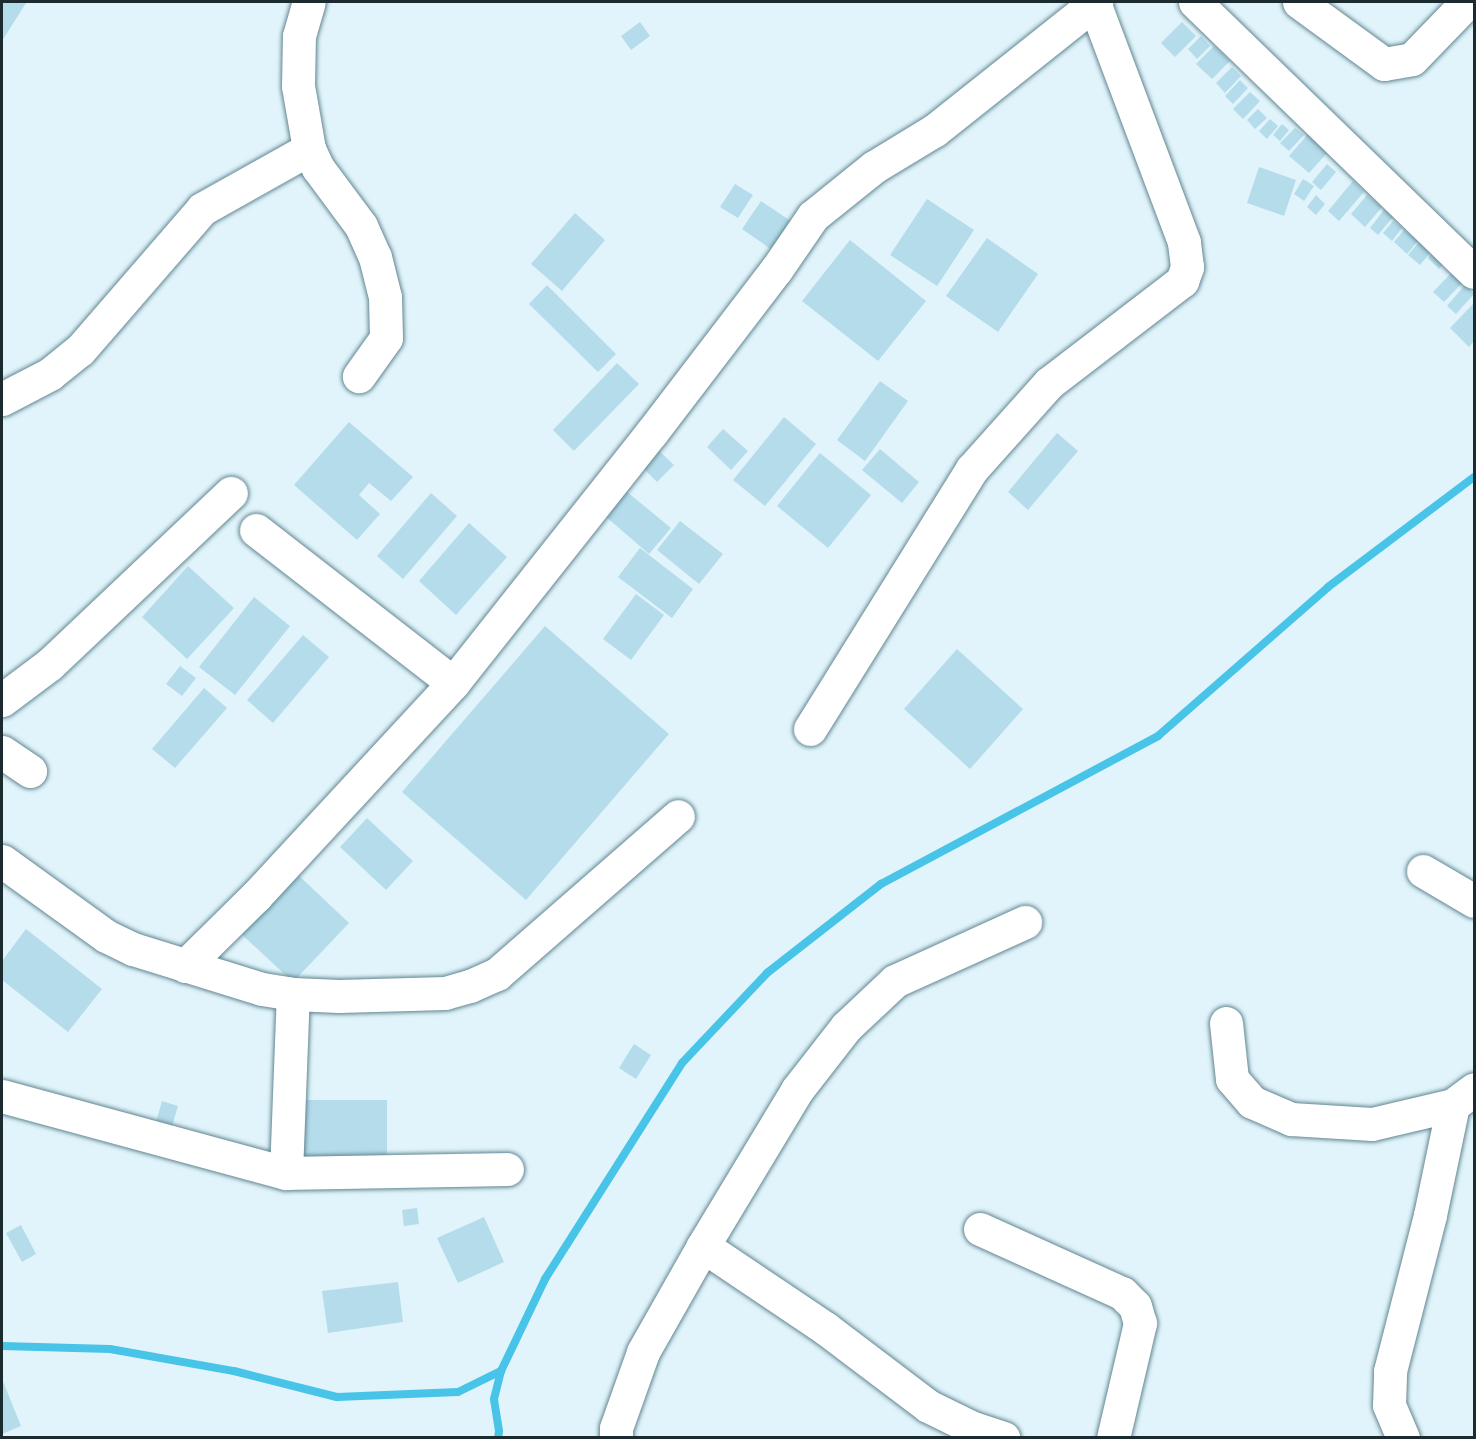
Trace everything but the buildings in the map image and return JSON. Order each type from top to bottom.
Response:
[{"type":"street","points":[[309,2],[299,36],[298,86],[309,149],[318,168],[361,226],[375,257],[385,297],[386,338],[358,376]]},
{"type":"street","points":[[185,966],[256,896],[453,683],[652,432],[776,270],[813,216],[874,167],[935,130],[1095,2],[1184,242],[1187,267],[1182,281],[1048,383],[972,469],[810,729]]},
{"type":"street","points":[[1195,2],[1474,272]]},
{"type":"street","points":[[1299,2],[1384,64],[1412,59],[1467,2]]},
{"type":"street","points":[[2,399],[50,374],[80,350],[202,209],[309,149]]},
{"type":"street","points":[[2,699],[50,664],[231,493]]},
{"type":"street","points":[[256,530],[453,683]]},
{"type":"street","points":[[2,752],[30,771]]},
{"type":"street","points":[[2,861],[106,936],[133,949],[262,989],[293,994],[339,996],[445,993],[497,974],[678,816]]},
{"type":"street","points":[[1423,871],[1474,902]]},
{"type":"street","points":[[616,1437],[616,1428],[643,1352],[703,1246],[797,1090],[846,1027],[895,981],[1025,922]]},
{"type":"street","points":[[286,1173],[293,994]]},
{"type":"street","points":[[1226,1023],[1232,1079],[1252,1102],[1291,1119],[1372,1125],[1464,1097]]},
{"type":"street","points":[[2,1096],[286,1173],[507,1169]]},
{"type":"street","points":[[1403,1437],[1389,1405],[1390,1371],[1430,1215],[1464,1097]]},
{"type":"street","points":[[980,1229],[1122,1293],[1135,1306],[1140,1323],[1113,1437]]},
{"type":"street","points":[[703,1246],[825,1328],[928,1406],[982,1434]]},
{"type":"shaded area","points":[[2,2],[1474,2],[1474,1437],[2,1437]]},
{"type":"waterway","points":[[2,1346],[110,1349],[234,1371],[337,1397],[458,1392],[501,1371],[545,1279],[682,1063],[767,973],[881,884],[1158,736],[1328,587],[1474,477]]},
{"type":"waterway","points":[[498,1438],[494,1399],[501,1371]]}]
